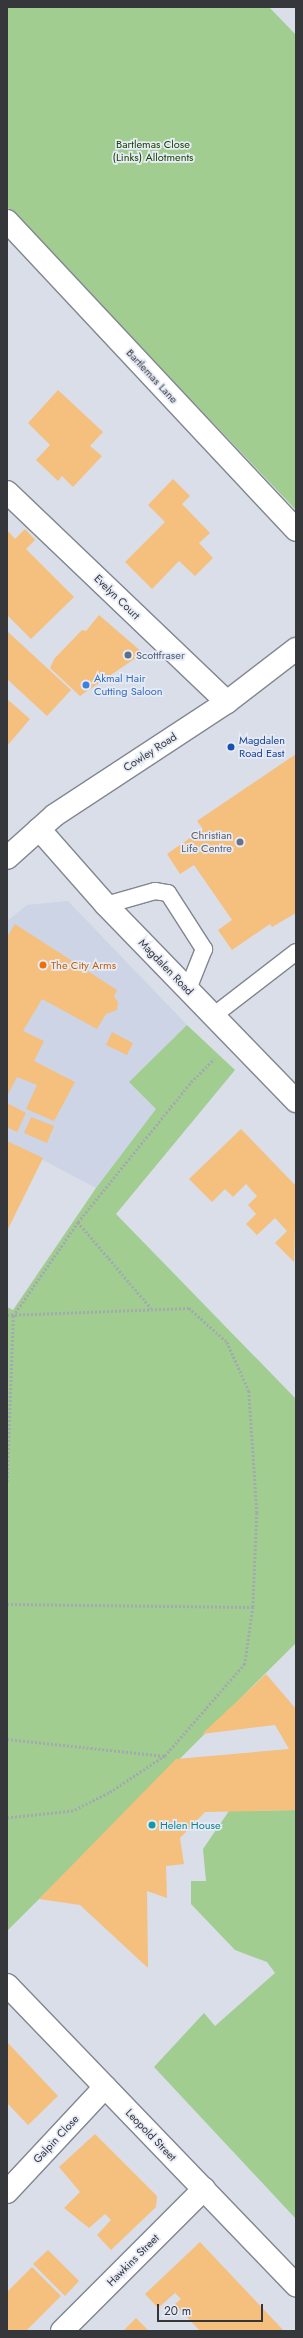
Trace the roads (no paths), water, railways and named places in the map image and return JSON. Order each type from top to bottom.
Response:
[{"type":"street","name":"Bartlemas Lane","points":[[7,221],[296,530]]},
{"type":"street","name":"Evelyn Court","points":[[7,492],[227,702]]},
{"type":"street","name":"Cowley Road","points":[[7,858],[39,829],[227,702],[296,649]]},
{"type":"street","name":"Magdalen Road","points":[[39,829],[106,906],[296,1101]]},
{"type":"street","name":"Leopold Street","points":[[7,1985],[296,2285]]},
{"type":"street","name":"Galpin Close","points":[[7,2192],[105,2087]]},
{"type":"street","name":"Hawkins Street","points":[[62,2331],[204,2189]]},
{"type":"lane","points":[[106,906],[155,891],[168,893],[204,949],[188,989]]},
{"type":"lane","points":[[213,1016],[296,952]]},
{"type":"place","name":"Scottfraser","points":[[128,655]]},
{"type":"place","name":"Akmal Hair Cutting Saloon","points":[[86,685]]},
{"type":"place","name":"Magdalen Road East","points":[[231,747]]},
{"type":"place","name":"Christian Life Centre","points":[[240,842]]},
{"type":"place","name":"The City Arms","points":[[43,965]]},
{"type":"place","name":"Helen House","points":[[152,1825]]},
{"type":"park label","name":"Bartlemas Close (Links) Allotments","points":[[153,151]]}]
